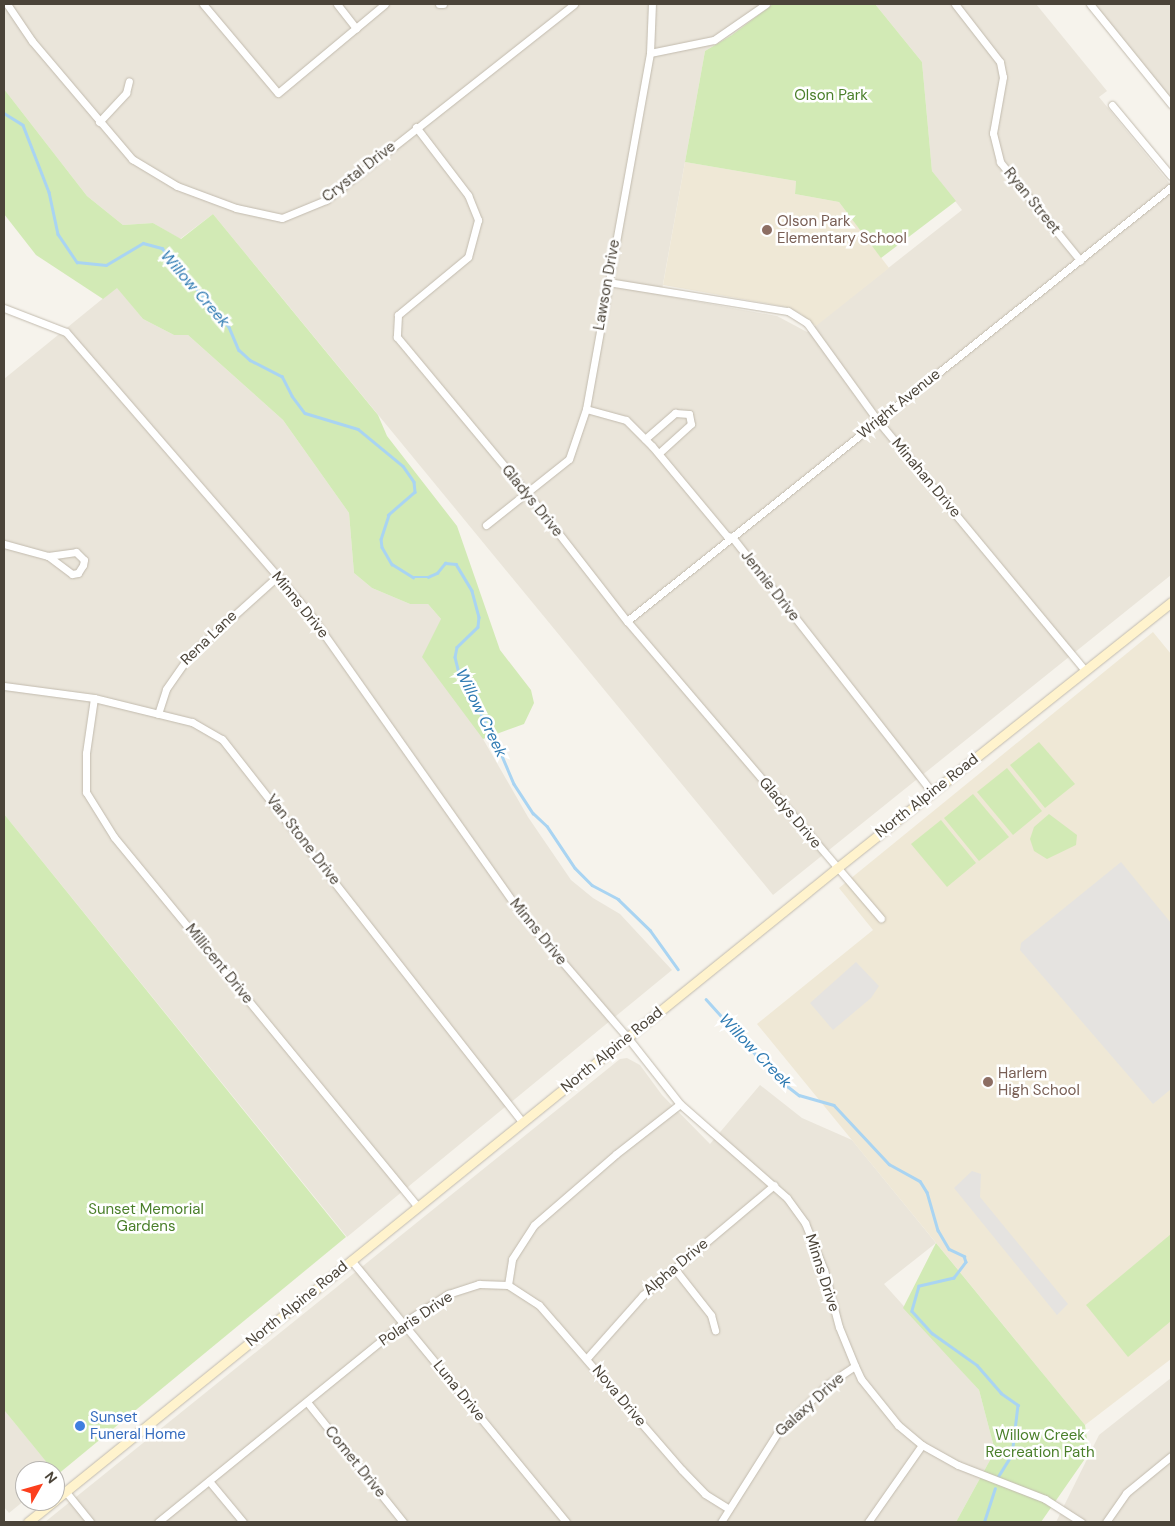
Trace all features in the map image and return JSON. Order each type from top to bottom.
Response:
[{"type":"main road","name":"North Alpine Road","points":[[66,1492],[417,1206],[1171,602]]},
{"type":"main road","name":"North Alpine Road","points":[[28,1522],[42,1511]]},
{"type":"street","name":"Crystal Drive","points":[[7,4],[32,41],[132,159],[176,186],[236,208],[282,218],[326,200],[574,4]]},
{"type":"street","points":[[203,4],[278,93],[385,4]]},
{"type":"street","points":[[337,4],[356,28]]},
{"type":"street","name":"Lawson Drive","points":[[486,525],[569,460],[586,409],[650,53],[652,4]]},
{"type":"street","points":[[650,53],[714,40],[766,4]]},
{"type":"street","name":"Ryan Street","points":[[955,4],[1000,62],[1004,77],[993,133],[1000,162],[1080,260]]},
{"type":"street","points":[[1090,4],[1171,104]]},
{"type":"street","points":[[99,122],[126,93],[130,80]]},
{"type":"street","points":[[1112,105],[1171,176]]},
{"type":"street","name":"Gladys Drive","points":[[416,127],[468,195],[478,220],[468,257],[398,315],[397,337],[528,494],[627,621],[881,918]]},
{"type":"street","name":"Wright Avenue","points":[[627,621],[1171,187]]},
{"type":"street","name":"Minahan Drive","points":[[608,282],[788,311],[816,333],[878,420],[1086,670]]},
{"type":"street","name":"Minns Drive","points":[[4,308],[66,332],[307,610],[523,916],[628,1038],[680,1104],[774,1185],[805,1223],[824,1270],[839,1327],[855,1366],[898,1426],[922,1445],[986,1479],[1045,1499],[1082,1522]]},
{"type":"street","name":"Jennie Drive","points":[[586,409],[626,420],[645,439],[726,536],[732,538],[932,792]]},
{"type":"street","points":[[645,439],[675,413],[689,414],[691,424],[658,454]]},
{"type":"street","points":[[4,544],[48,556],[72,574],[78,573],[83,565],[80,555],[71,551],[48,556]]},
{"type":"street","name":"Rena Lane","points":[[158,714],[166,689],[188,656],[278,576]]},
{"type":"street","name":"Van Stone Drive","points":[[4,686],[94,698],[192,722],[222,739],[237,755],[522,1122]]},
{"type":"street","name":"Millicent Drive","points":[[94,698],[86,753],[86,792],[114,837],[417,1206]]},
{"type":"street","points":[[508,1285],[512,1259],[534,1225],[616,1154],[680,1104]]},
{"type":"street","name":"Alpha Drive","points":[[587,1358],[643,1294],[774,1185]]},
{"type":"street","name":"Luna Drive","points":[[351,1260],[566,1522]]},
{"type":"street","points":[[674,1268],[711,1315],[714,1330]]},
{"type":"street","name":"Polaris Drive","points":[[158,1522],[403,1323],[448,1294],[479,1284],[508,1285]]},
{"type":"street","name":"Nova Drive","points":[[508,1285],[539,1305],[587,1358],[682,1470],[705,1494],[729,1509]]},
{"type":"street","name":"Galaxy Drive","points":[[721,1522],[778,1432],[828,1384],[855,1366]]},
{"type":"street","name":"Comet Drive","points":[[307,1402],[403,1522]]},
{"type":"street","points":[[868,1522],[922,1445]]},
{"type":"street","points":[[1106,1522],[1126,1493],[1171,1456]]},
{"type":"street","points":[[209,1481],[243,1522]]},
{"type":"street","points":[[66,1492],[90,1522]]},
{"type":"shaded area","points":[[4,4],[773,4],[732,35],[705,51],[661,295],[777,316],[807,332],[962,210],[932,171],[922,62],[875,4],[1036,4],[1107,91],[1099,97],[1171,185],[1171,575],[773,895],[213,214],[180,239],[153,223],[123,225],[87,196],[4,89]]},
{"type":"shaded area","points":[[1086,4],[1171,4],[1171,108]]},
{"type":"shaded area","name":"Olson Park Elementary School","points":[[685,162],[796,181],[795,194],[839,202],[889,268],[816,326],[801,314],[787,307],[663,285]]},
{"type":"shaded area","points":[[117,287],[143,319],[174,335],[188,335],[283,420],[349,513],[354,573],[372,588],[410,604],[428,604],[441,619],[483,739],[528,817],[571,880],[593,898],[620,914],[672,970],[347,1237],[4,814],[4,379]]},
{"type":"shaded area","name":"Harlem High School","points":[[1153,632],[1171,654],[1171,1359],[1085,1425],[757,1024],[873,930],[839,888]]},
{"type":"shaded area","points":[[1121,862],[1171,923],[1171,1089],[1153,1104],[1020,950],[1021,943]]},
{"type":"shaded area","points":[[856,962],[879,986],[871,998],[833,1030],[810,1003]]},
{"type":"shaded area","points":[[627,1058],[640,1065],[662,1095],[710,1144],[760,1085],[802,1118],[852,1140],[936,1243],[884,1284],[979,1390],[995,1451],[956,1522],[45,1522],[59,1511],[65,1511],[65,1506],[620,1059]]},
{"type":"shaded area","points":[[972,1171],[981,1174],[980,1197],[1068,1304],[1057,1315],[954,1188]]},
{"type":"shaded area","points":[[1171,1378],[1171,1522],[1056,1522],[1099,1435]]},
{"type":"shaded area","points":[[4,1410],[46,1461],[15,1461],[15,1508],[9,1513],[4,1507]]},
{"type":"green space","name":"Olson Park","points":[[773,4],[875,4],[922,62],[932,171],[956,201],[881,258],[839,202],[795,194],[796,181],[685,162],[705,51],[732,35]]},
{"type":"green space","points":[[4,89],[87,196],[123,225],[153,223],[181,239],[213,214],[378,415],[387,436],[457,526],[500,650],[531,690],[534,703],[524,724],[483,739],[422,657],[441,619],[428,604],[410,604],[372,588],[354,573],[349,513],[283,420],[188,335],[174,335],[143,319],[117,288],[103,299],[36,255],[4,214]]},
{"type":"green space","points":[[1039,742],[1075,784],[1045,808],[1010,765]]},
{"type":"green space","points":[[1007,768],[1042,811],[1013,835],[977,792]]},
{"type":"green space","points":[[973,794],[1009,837],[979,861],[944,818]]},
{"type":"green space","name":"Sunset Memorial Gardens","points":[[4,814],[346,1237],[65,1468],[65,1461],[46,1461],[4,1410]]},
{"type":"green space","points":[[1049,814],[1077,835],[1076,845],[1047,859],[1034,851],[1030,839],[1034,827]]},
{"type":"green space","points":[[941,820],[976,863],[947,887],[911,844]]},
{"type":"green space","points":[[1171,1234],[1171,1321],[1128,1357],[1086,1305]]},
{"type":"green space","name":"Willow Creek Recreation Path","points":[[936,1243],[1085,1425],[1089,1453],[1041,1522],[956,1522],[995,1451],[979,1390],[903,1308]]},
{"type":"waterway","name":"Willow Creek","points":[[4,113],[23,125],[49,192],[58,234],[77,262],[106,265],[143,243],[162,248],[229,327],[239,350],[250,360],[282,376],[292,396],[305,413],[358,429],[403,466],[414,482],[415,492],[389,515],[381,539],[382,547],[392,564],[413,577],[428,577],[437,573],[445,563],[456,564],[472,591],[479,617],[478,627],[457,647],[455,657],[459,673],[497,744],[514,784],[533,813],[547,826],[575,868],[592,885],[618,899],[650,930],[678,969]]},
{"type":"waterway","name":"Willow Creek","points":[[706,999],[777,1078],[799,1095],[834,1105],[889,1164],[920,1181],[927,1192],[938,1230],[949,1249],[964,1256],[966,1262],[954,1278],[919,1286],[912,1311],[932,1333],[977,1365],[1001,1393],[1018,1405],[1012,1455],[998,1477]]},
{"type":"waterway","name":"Willow Creek","points":[[984,1522],[995,1489]]},
{"type":"place","name":"Olson Park Elementary School","points":[[767,230]]},
{"type":"place","name":"Harlem High School","points":[[988,1082]]},
{"type":"place","name":"Sunset Funeral Home","points":[[80,1426]]}]
